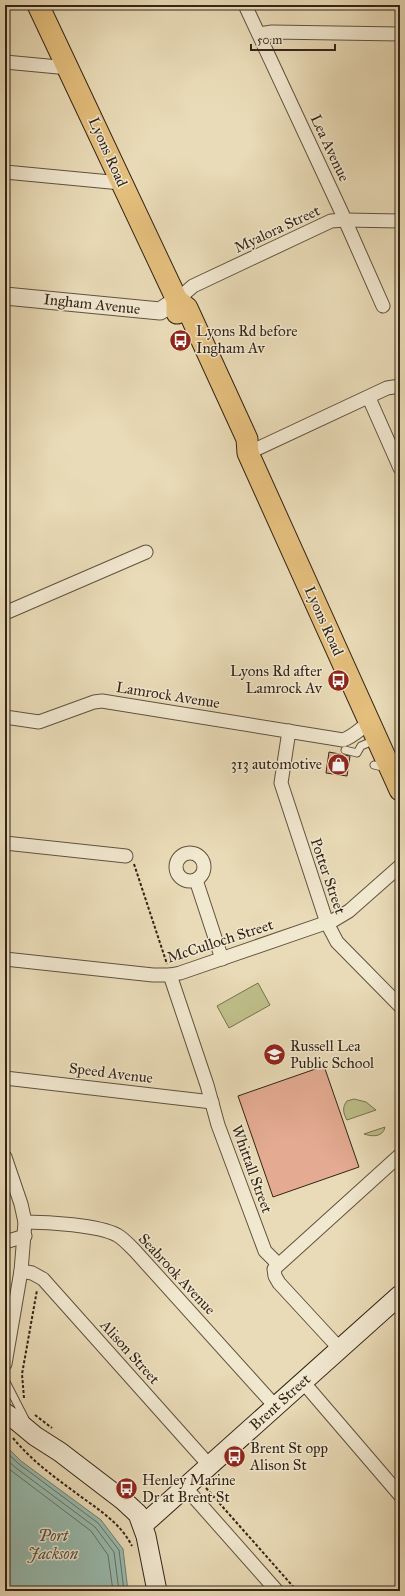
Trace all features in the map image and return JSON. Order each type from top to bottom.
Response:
[{"type":"main road","name":"Lyons Road","points":[[38,5],[69,68],[121,184],[177,300],[177,312],[236,444],[248,453],[374,731],[382,767],[400,790]]},
{"type":"main road","name":"Brent Street","points":[[143,1525],[209,1464],[400,1295]]},
{"type":"main road","points":[[5,1414],[48,1435],[60,1452],[124,1501],[138,1514],[143,1525],[157,1591]]},
{"type":"street","name":"Lea Avenue","points":[[245,5],[345,220],[383,306]]},
{"type":"street","points":[[259,34],[272,32],[400,34]]},
{"type":"street","points":[[5,62],[69,68]]},
{"type":"street","points":[[5,172],[121,184]]},
{"type":"street","name":"Myalora Street","points":[[177,300],[193,286],[331,221],[400,221]]},
{"type":"street","name":"Ingham Avenue","points":[[5,296],[160,311],[177,300]]},
{"type":"street","points":[[248,453],[369,398],[387,388],[400,386]]},
{"type":"street","points":[[369,398],[400,468]]},
{"type":"street","points":[[5,613],[146,552]]},
{"type":"street","name":"Lamrock Avenue","points":[[5,717],[39,722],[94,702],[102,701],[343,740],[351,737],[360,728],[374,731]]},
{"type":"street","name":"Potter Street","points":[[289,731],[281,783],[327,923],[337,942],[400,1006]]},
{"type":"street","points":[[5,843],[126,856]]},
{"type":"street","name":"McCulloch Street","points":[[5,959],[153,975],[170,975],[327,923],[349,911],[400,866]]},
{"type":"street","points":[[196,880],[222,959]]},
{"type":"street","name":"Whittall Street","points":[[170,975],[212,1102],[218,1125],[265,1250],[278,1264]]},
{"type":"street","name":"Speed Avenue","points":[[5,1078],[212,1102]]},
{"type":"street","points":[[339,1348],[279,1283],[274,1272],[278,1264],[400,1155]]},
{"type":"street","points":[[5,1157],[21,1204],[25,1222],[21,1271],[5,1364]]},
{"type":"street","name":"Seabrook Avenue","points":[[25,1222],[101,1229],[119,1236],[131,1247],[275,1406]]},
{"type":"street","points":[[5,1242],[25,1236]]},
{"type":"street","name":"Alison Street","points":[[21,1271],[32,1273],[43,1279],[209,1464]]},
{"type":"street","points":[[303,1382],[400,1495]]},
{"type":"street","points":[[185,1487],[277,1591]]},
{"type":"lane","points":[[345,750],[357,753],[374,731]]},
{"type":"lane","points":[[5,1380],[21,1413],[48,1435]]},
{"type":"path","points":[[126,856],[134,862],[170,975]]},
{"type":"path","points":[[5,1203],[9,1218],[5,1230]]},
{"type":"path","points":[[24,1400],[22,1374],[38,1286]]},
{"type":"path","points":[[30,1411],[48,1435]]},
{"type":"path","points":[[11,1436],[34,1461],[107,1516],[119,1527],[134,1551]]},
{"type":"path","points":[[206,1488],[297,1591]]},
{"type":"green space","points":[[258,983],[270,1005],[229,1028],[217,1006]]},
{"type":"green space","points":[[354,1099],[366,1102],[376,1110],[347,1120],[344,1112],[344,1106],[347,1101]]},
{"type":"green space","points":[[385,1127],[382,1133],[377,1135],[371,1136],[364,1134]]},
{"type":"water","name":"Port Jackson","points":[[5,1445],[21,1461],[101,1520],[123,1549],[128,1591],[5,1591]]},
{"type":"building","name":"313 automotive","points":[[329,752],[350,756],[347,776],[326,773]]},
{"type":"building","points":[[324,1066],[359,1167],[273,1197],[238,1096]]},
{"type":"place","name":"Lyons Rd before Ingham Av","points":[[180,340]]},
{"type":"place","name":"Lyons Rd after Lamrock Av","points":[[338,680]]},
{"type":"place","name":"313 automotive","points":[[338,764]]},
{"type":"place","name":"Russell Lea Public School","points":[[274,1055]]},
{"type":"place","name":"Brent St opp Alison St","points":[[235,1457]]},
{"type":"place","name":"Henley Marine Dr at Brent St","points":[[126,1489]]}]
